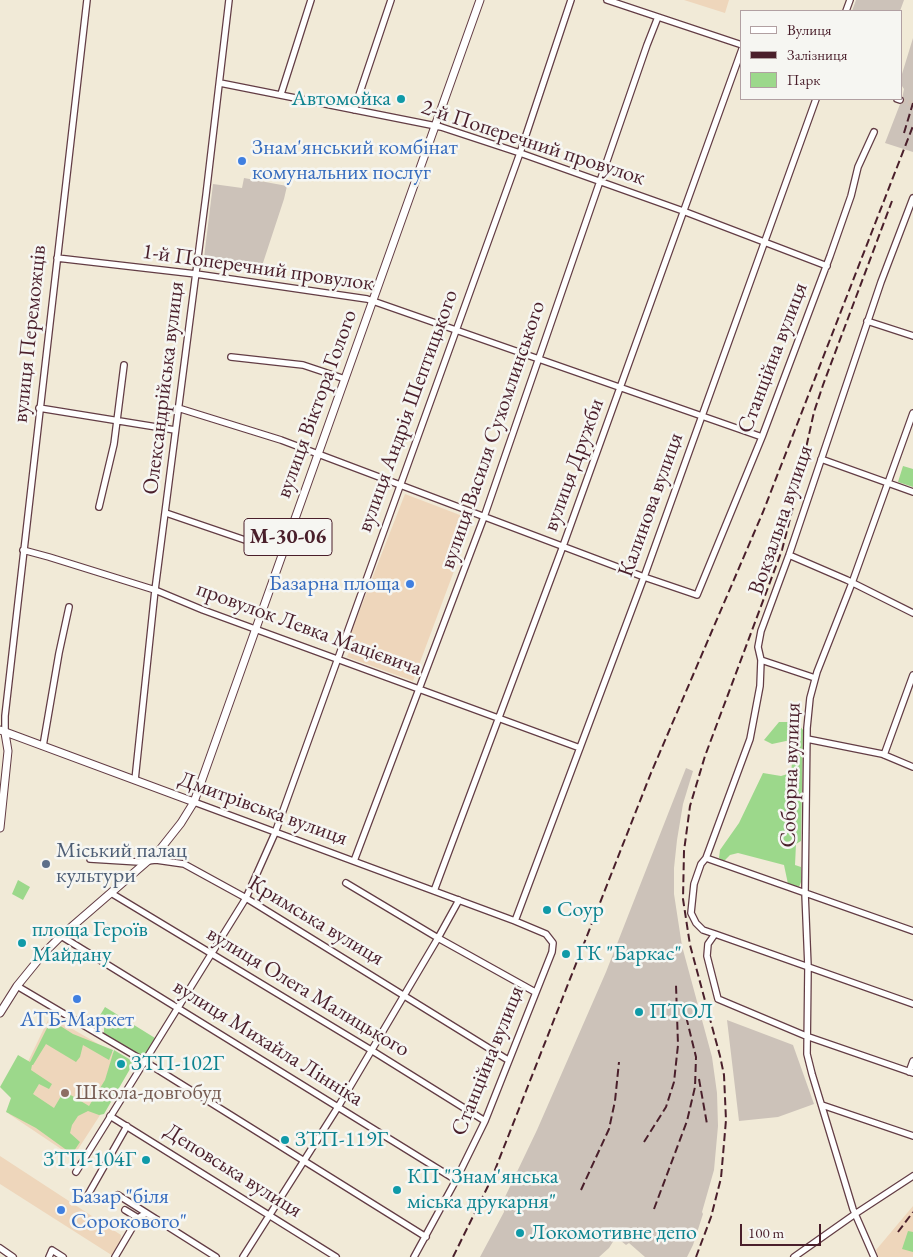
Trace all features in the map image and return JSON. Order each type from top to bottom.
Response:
[{"type":"main road","name":"вулиця Віктора Голого","points":[[0,1013],[33,965],[61,936],[149,861],[174,833],[194,802],[480,0]]},
{"type":"main road","name":"Дмитрівська вулиця","points":[[3,732],[194,802]]},
{"type":"main road","points":[[0,828],[8,752],[3,732]]},
{"type":"street","name":"вулиця Переможців","points":[[3,732],[87,0]]},
{"type":"street","name":"Олександрійська вулиця","points":[[135,780],[155,590],[229,0]]},
{"type":"street","points":[[281,94],[311,0]]},
{"type":"street","points":[[354,110],[391,0]]},
{"type":"street","name":"вулиця Андрія Шептицького","points":[[76,1172],[246,898],[275,832],[520,153],[570,0]]},
{"type":"street","points":[[607,0],[740,46]]},
{"type":"street","name":"вулиця Василя Сухомлинського","points":[[354,861],[484,517],[658,17]]},
{"type":"street","name":"вулиця Дружби","points":[[434,890],[563,546],[740,53]]},
{"type":"street","name":"2-й Поперечний провулок","points":[[220,83],[436,126],[520,153],[683,211],[826,266]]},
{"type":"street","name":"Калинова вулиця","points":[[515,921],[644,577],[816,100]]},
{"type":"street","name":"Станційна вулиця","points":[[644,577],[697,595],[762,437],[851,196],[858,167],[874,132]]},
{"type":"street","name":"Вокзальна вулиця","points":[[913,198],[867,321],[790,555],[761,631],[758,646],[761,660],[760,686],[750,739],[706,858],[701,864],[694,884],[691,913],[696,923],[703,930],[913,1004]]},
{"type":"street","name":"1-й Поперечний провулок","points":[[56,258],[303,288],[373,301],[620,389],[762,437]]},
{"type":"street","points":[[867,321],[913,336]]},
{"type":"street","points":[[231,358],[303,365],[345,379]]},
{"type":"street","points":[[99,507],[114,444],[124,365]]},
{"type":"street","points":[[40,408],[175,430]]},
{"type":"street","points":[[178,408],[280,440],[644,577]]},
{"type":"street","name":"Соборна вулиця","points":[[874,1257],[855,1214],[809,1062],[806,1036],[808,967],[805,893],[807,740],[809,708],[815,678],[852,583],[913,414]]},
{"type":"street","points":[[822,459],[913,492]]},
{"type":"street","points":[[166,513],[283,553]]},
{"type":"street","name":"провулок Левка Мацієвича","points":[[24,550],[155,590],[580,748]]},
{"type":"street","points":[[790,555],[913,613]]},
{"type":"street","points":[[43,746],[69,607]]},
{"type":"street","points":[[761,660],[815,678]]},
{"type":"street","points":[[884,755],[913,675]]},
{"type":"street","points":[[807,740],[884,755],[913,767]]},
{"type":"street","name":"Дмитрівська вулиця","points":[[194,802],[515,921]]},
{"type":"street","points":[[706,858],[913,931]]},
{"type":"street","name":"Кримська вулиця","points":[[90,859],[139,862],[156,860],[184,864],[246,898],[508,1060]]},
{"type":"street","points":[[346,883],[438,938],[535,992]]},
{"type":"street","name":"вулиця Олега Малицького","points":[[111,893],[485,1121]]},
{"type":"street","points":[[243,1257],[338,1107],[438,938],[458,900]]},
{"type":"street","name":"Станційна вулиця","points":[[414,1257],[456,1180],[485,1121],[552,952],[553,943],[546,934],[515,921]]},
{"type":"street","points":[[715,934],[708,944],[707,956],[718,999],[806,1036],[911,1072],[913,1061]]},
{"type":"street","name":"вулиця Михайла Лінніка","points":[[61,936],[456,1180]]},
{"type":"street","points":[[17,986],[144,1061],[426,1237]]},
{"type":"street","points":[[822,1105],[913,1136]]},
{"type":"street","name":"Деповська вулиця","points":[[110,1116],[336,1257]]},
{"type":"street","points":[[85,1200],[127,1126]]},
{"type":"street","points":[[794,1257],[913,1176]]},
{"type":"street","points":[[118,1195],[216,1257]]},
{"type":"street","points":[[125,1210],[138,1218]]},
{"type":"street","points":[[115,1257],[138,1218],[146,1213]]},
{"type":"street","points":[[0,1248],[14,1257]]},
{"type":"street","points":[[49,1257],[52,1250],[63,1257]]},
{"type":"shaded area","points":[[684,0],[729,0],[725,13]]},
{"type":"shaded area","points":[[856,0],[904,0],[900,10],[852,10]]},
{"type":"shaded area","points":[[913,38],[913,152],[885,143],[903,100],[903,71]]},
{"type":"shaded area","points":[[244,178],[287,186],[259,275],[249,273],[248,271],[203,266],[213,184],[242,188]]},
{"type":"shaded area","name":"Базарна площа","points":[[405,494],[473,520],[413,681],[347,657],[350,650],[345,648]]},
{"type":"shaded area","points":[[686,768],[693,771],[683,804],[677,840],[674,894],[682,946],[712,1057],[717,1093],[718,1126],[714,1170],[693,1245],[687,1257],[645,1257],[629,1243],[626,1245],[616,1237],[609,1248],[599,1257],[480,1257],[504,1212],[505,1197],[537,1130],[606,972]]},
{"type":"shaded area","name":"Школа-довгобуд","points":[[50,1016],[133,1064],[73,1157],[9,1114],[23,1072]]},
{"type":"shaded area","points":[[727,1020],[793,1045],[814,1104],[778,1117],[739,1121]]},
{"type":"shaded area","name":"Базар \"біля Сорокового\"","points":[[0,1156],[121,1235],[120,1244],[113,1256],[0,1184]]},
{"type":"shaded area","points":[[913,1206],[913,1257],[878,1257],[876,1250]]},
{"type":"green space","points":[[903,466],[913,469],[913,487],[898,482]]},
{"type":"green space","points":[[779,722],[797,722],[803,730],[801,841],[796,844],[795,865],[801,867],[799,887],[788,884],[784,865],[738,853],[730,855],[724,861],[719,858],[720,850],[739,823],[763,773],[781,776],[791,773],[794,742],[786,741],[772,744],[764,740]]},
{"type":"green space","points":[[18,880],[30,887],[23,900],[12,894]]},
{"type":"green space","points":[[105,1007],[155,1038],[142,1059],[104,1036],[104,1028],[96,1022]]},
{"type":"green space","points":[[51,1020],[73,1034],[113,1050],[109,1060],[83,1045],[80,1057],[76,1062],[46,1044],[32,1065],[31,1070],[52,1084],[49,1089],[39,1084],[33,1094],[54,1108],[64,1091],[89,1106],[105,1080],[114,1050],[134,1062],[104,1114],[99,1115],[88,1111],[78,1116],[72,1125],[70,1133],[80,1142],[72,1154],[36,1128],[6,1112],[11,1098],[0,1087],[18,1055],[30,1062]]},
{"type":"green space","points":[[908,1231],[913,1232],[913,1252],[902,1249]]},
{"type":"tunnel","points":[[900,100],[913,104]]},
{"type":"railway","points":[[904,133],[913,103]]},
{"type":"railway","points":[[453,1257],[491,1180],[651,773],[763,512],[913,126]]},
{"type":"railway","points":[[696,1257],[711,1217],[721,1178],[726,1120],[724,1075],[690,945],[683,899],[684,851],[690,806],[705,756],[782,550],[814,412],[823,385],[892,201]]},
{"type":"railway","points":[[644,1142],[666,1107],[674,1082],[678,1045],[676,985]]},
{"type":"railway","points":[[654,1209],[687,1121],[695,1087],[696,1057],[684,1008]]},
{"type":"railway","points":[[581,1190],[609,1129],[615,1101],[619,1062]]},
{"type":"railway","points":[[699,1079],[707,1124]]},
{"type":"railway","points":[[898,1232],[913,1212]]},
{"type":"place","name":"Автомойка","points":[[401,99]]},
{"type":"place","name":"Знам'янський комбінат комунальних послуг","points":[[242,161]]},
{"type":"place","name":"Базарна площа","points":[[410,584]]},
{"type":"place","name":"Міський палац культури","points":[[46,864]]},
{"type":"place","name":"Соур","points":[[547,910]]},
{"type":"place","name":"площа Героїв Майдану","points":[[22,943]]},
{"type":"place","name":"ГК \"Баркас\"","points":[[566,954]]},
{"type":"place","name":"АТБ-Маркет","points":[[77,999]]},
{"type":"place","name":"ПТОЛ","points":[[639,1012]]},
{"type":"place","name":"ЗТП-102Г","points":[[121,1064]]},
{"type":"place","name":"Школа-довгобуд","points":[[65,1093]]},
{"type":"place","name":"ЗТП-119Г","points":[[285,1140]]},
{"type":"place","name":"ЗТП-104Г","points":[[146,1160]]},
{"type":"place","name":"КП \"Знам'янська міська друкарня\"","points":[[397,1190]]},
{"type":"place","name":"Базар \"біля Сорокового\"","points":[[61,1210]]},
{"type":"place","name":"Локомотивне депо","points":[[520,1233]]}]
